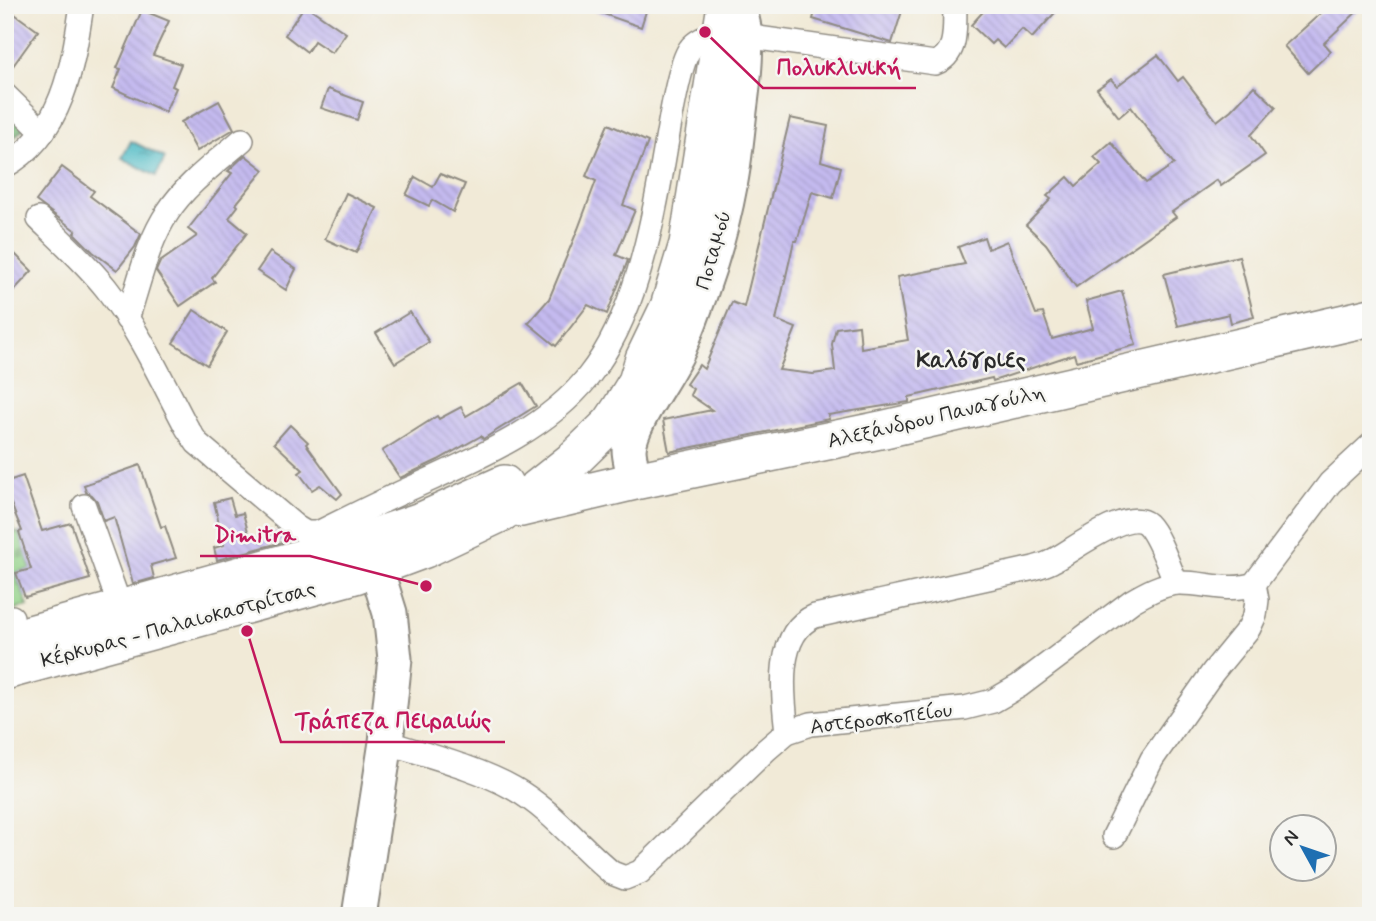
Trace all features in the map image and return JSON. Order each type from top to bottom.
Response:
[{"type":"main road","name":"Κέρκυρας - Παλαιοκαστρίτσας","points":[[5,671],[369,555],[450,538],[501,513],[554,476],[611,423],[637,382],[644,359],[669,307],[688,244],[733,19]]},
{"type":"main road","name":"Αλεξάνδρου Παναγούλη","points":[[501,513],[635,481],[899,426],[1371,317]]},
{"type":"main road","name":"Κέρκυρας - Παλαιοκαστρίτσας","points":[[7,626],[121,609],[320,543],[369,555],[532,467],[577,431],[644,359]]},
{"type":"street","points":[[5,166],[28,151],[60,103],[77,45],[82,5]]},
{"type":"street","points":[[39,219],[87,265],[108,290],[197,443],[296,527],[320,543],[500,446],[558,407],[585,380],[608,348],[641,262],[670,122],[688,51],[695,44],[733,19],[935,63],[952,49],[955,5]]},
{"type":"street","name":"Ποταμού","points":[[635,481],[629,455],[634,433],[677,353],[695,309],[728,196],[743,84],[733,19]]},
{"type":"street","points":[[5,95],[43,132]]},
{"type":"street","points":[[127,319],[153,243],[169,209],[184,191],[242,140]]},
{"type":"street","points":[[1114,836],[1152,759],[1213,672],[1249,628],[1255,615],[1257,600],[1254,584],[1330,482],[1371,445]]},
{"type":"street","points":[[84,506],[121,609]]},
{"type":"street","points":[[788,732],[784,702],[789,645],[801,624],[815,616],[1034,568],[1053,561],[1107,528],[1134,520],[1142,521],[1152,532],[1176,583]]},
{"type":"street","points":[[359,916],[386,742],[395,643],[390,612],[369,555]]},
{"type":"street","name":"Αστεροσκοπείου","points":[[386,742],[460,766],[514,788],[537,805],[595,860],[618,877],[625,878],[651,864],[758,757],[788,732],[811,724],[965,708],[993,701],[1019,686],[1132,601],[1153,590],[1176,583],[1243,588],[1254,584]]},
{"type":"green space","points":[[5,106],[25,127],[5,146]]},
{"type":"green space","points":[[5,489],[12,505],[6,508],[15,533],[19,532],[31,569],[16,573],[28,606],[5,612]]},
{"type":"water","points":[[131,141],[165,158],[156,176],[122,158]]},
{"type":"building","points":[[305,5],[346,33],[332,53],[314,41],[307,52],[285,35]]},
{"type":"building","points":[[587,5],[648,5],[641,27],[586,8]]},
{"type":"building","points":[[817,5],[881,5],[902,11],[892,43],[813,19]]},
{"type":"building","points":[[989,5],[1062,5],[1032,38],[1022,29],[1004,48],[995,40],[991,44],[971,25]]},
{"type":"building","points":[[1330,5],[1364,5],[1324,43],[1331,51],[1308,73],[1284,46]]},
{"type":"building","points":[[5,7],[38,31],[5,77]]},
{"type":"building","points":[[142,10],[169,21],[153,55],[181,64],[172,86],[176,88],[165,112],[113,88],[121,69],[117,68]]},
{"type":"building","points":[[1158,55],[1178,81],[1183,77],[1217,121],[1254,86],[1276,107],[1251,135],[1265,155],[1221,186],[1217,180],[1172,212],[1176,217],[1076,287],[1046,244],[1026,225],[1051,199],[1047,196],[1068,177],[1076,186],[1101,164],[1094,157],[1111,142],[1146,183],[1174,164],[1131,107],[1119,117],[1097,89],[1111,79],[1117,86]]},
{"type":"building","points":[[328,89],[363,102],[357,120],[321,108]]},
{"type":"building","points":[[219,101],[234,129],[197,151],[181,122]]},
{"type":"building","points":[[790,118],[828,126],[821,161],[841,167],[833,198],[812,192],[797,241],[794,241],[776,320],[796,328],[779,370],[813,374],[835,371],[832,344],[836,328],[859,325],[861,348],[908,340],[897,277],[965,264],[958,247],[984,237],[988,249],[1007,241],[1036,314],[1043,313],[1052,339],[1093,328],[1086,301],[1122,291],[1136,345],[1076,361],[1074,354],[993,381],[992,378],[909,397],[909,402],[828,415],[829,419],[669,452],[663,420],[712,410],[690,395],[693,389],[686,384],[699,365],[704,369],[732,302],[744,307]]},
{"type":"building","points":[[608,124],[648,142],[623,205],[635,210],[616,255],[628,260],[607,314],[588,305],[556,346],[528,323],[549,299],[578,229],[596,181],[586,176]]},
{"type":"building","points":[[245,155],[264,170],[236,204],[238,206],[229,218],[247,233],[212,278],[215,282],[180,306],[156,271],[160,262],[197,236],[188,229],[232,173],[228,171]]},
{"type":"building","points":[[62,167],[94,191],[90,196],[141,234],[135,247],[117,270],[93,252],[74,233],[76,231],[36,201]]},
{"type":"building","points":[[440,174],[465,184],[453,212],[432,200],[429,206],[406,195],[415,177],[433,187]]},
{"type":"building","points":[[346,193],[377,208],[356,253],[325,239]]},
{"type":"building","points":[[5,244],[32,271],[5,300]]},
{"type":"building","points":[[270,252],[296,269],[286,290],[257,271]]},
{"type":"building","points":[[1239,256],[1254,317],[1231,323],[1229,314],[1178,326],[1164,274]]},
{"type":"building","points":[[194,310],[227,332],[207,365],[173,343]]},
{"type":"building","points":[[410,312],[429,342],[395,363],[376,333]]},
{"type":"building","points":[[522,383],[536,406],[483,439],[481,436],[400,478],[382,451],[437,416],[439,419],[461,407],[466,416]]},
{"type":"building","points":[[290,425],[308,442],[306,444],[342,494],[337,499],[320,485],[312,490],[299,473],[303,470],[274,443]]},
{"type":"building","points":[[140,465],[161,527],[165,526],[176,558],[151,565],[154,578],[133,584],[114,517],[104,521],[97,501],[86,492],[84,485]]},
{"type":"building","points":[[23,476],[42,531],[71,523],[90,579],[25,597],[16,573],[31,569],[19,532],[22,531],[5,489],[5,482]]},
{"type":"building","points":[[230,498],[235,515],[243,513],[250,539],[279,531],[290,540],[217,560],[214,548],[224,545],[214,502]]},
{"type":"place","name":"Πολυκλινική","points":[[705,32]]},
{"type":"place","name":"Dimitra","points":[[426,586]]},
{"type":"place","name":"Τράπεζα Πειραιώς","points":[[247,631]]},
{"type":"district","name":"Καλόγριες","points":[[971,359]]}]
